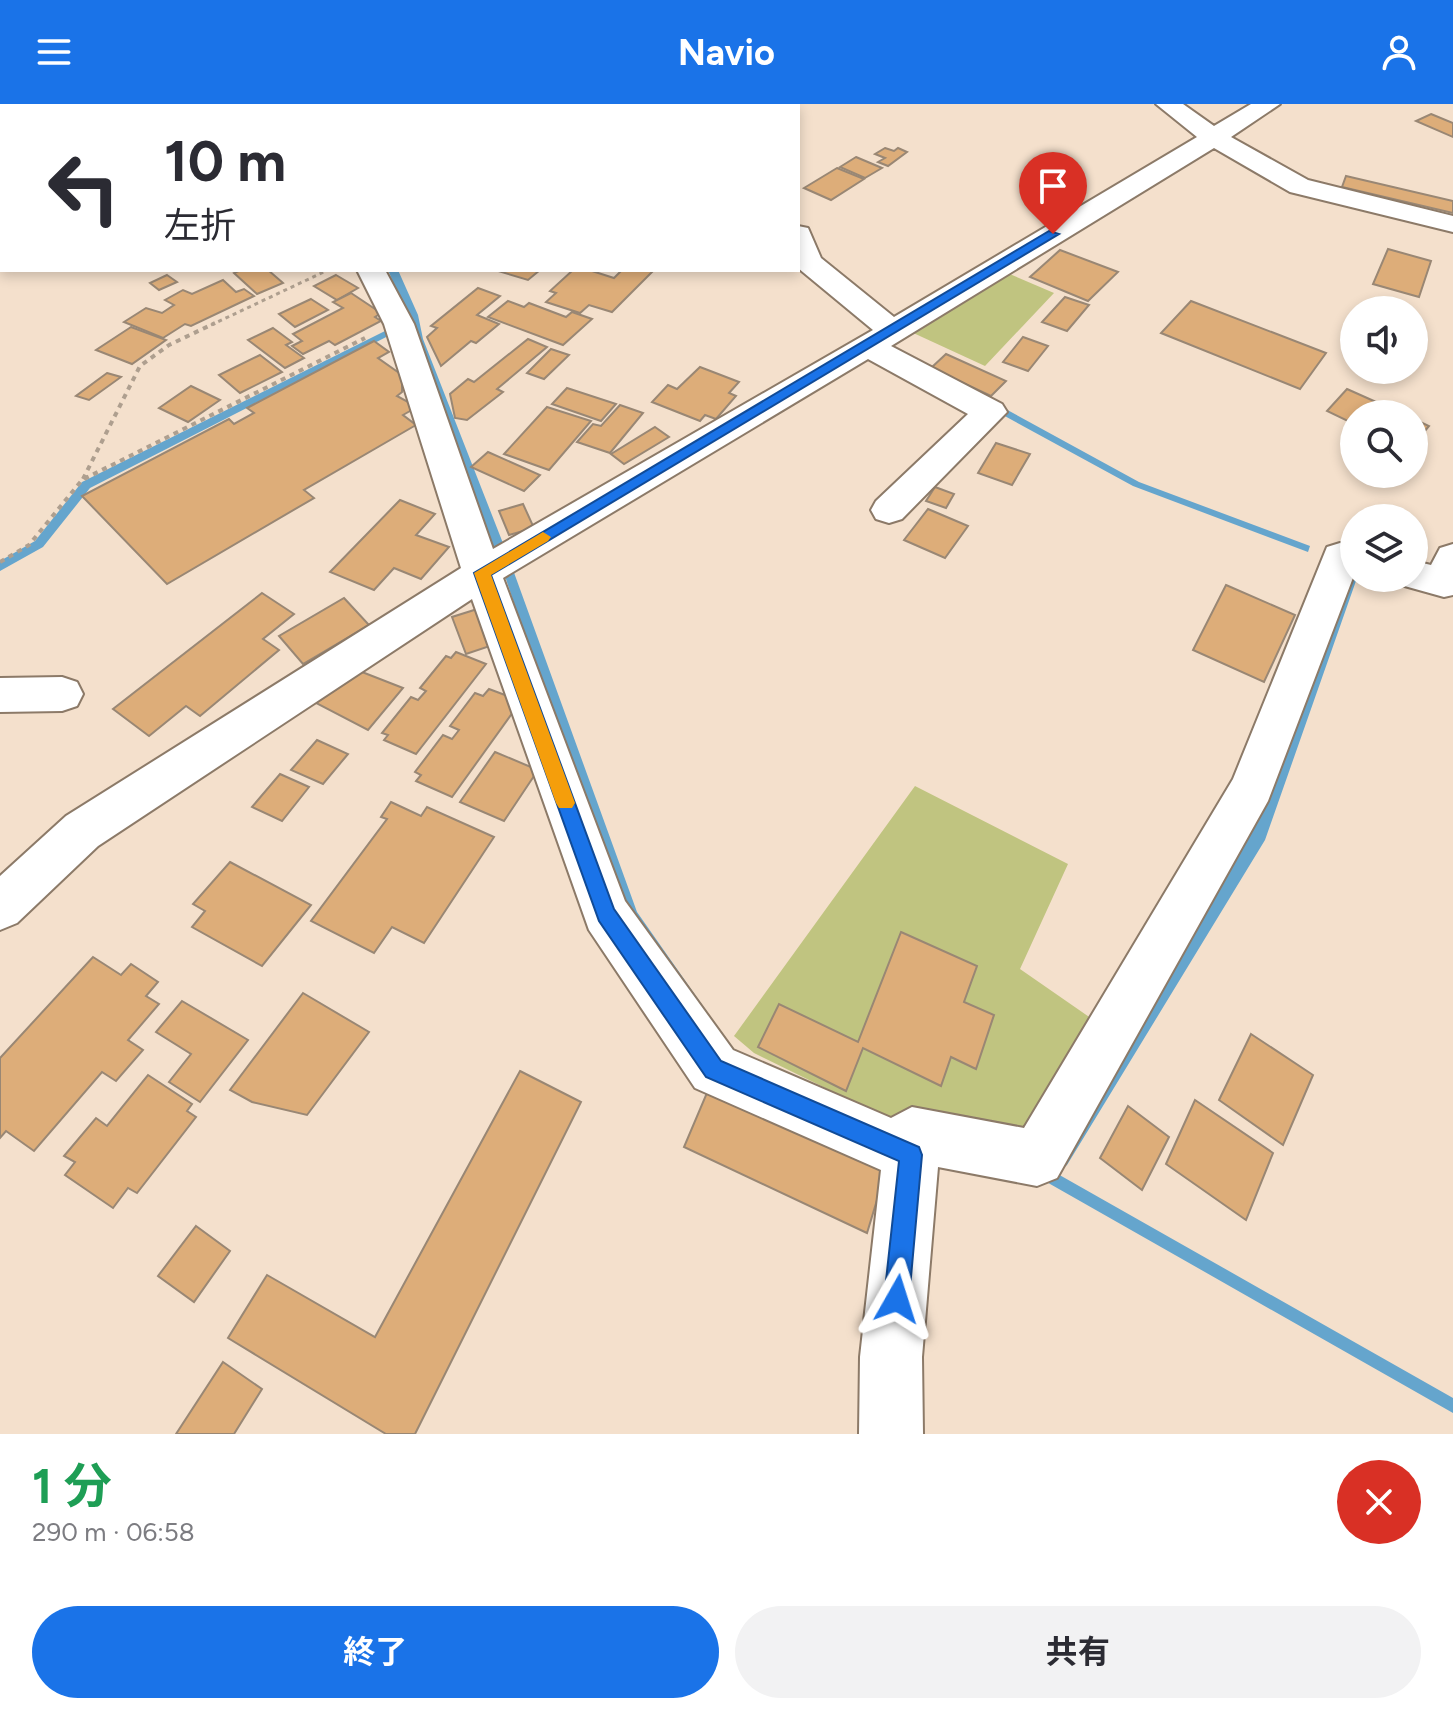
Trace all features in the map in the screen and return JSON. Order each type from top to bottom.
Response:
[{"type":"street","points":[[1168,104],[1213,137],[1299,186],[1453,224]]},
{"type":"street","points":[[0,907],[82,831],[482,573],[1268,104]]},
{"type":"street","points":[[800,240],[808,262],[880,338],[990,412],[889,510]]},
{"type":"street","points":[[372,272],[399,324],[482,573],[606,914],[714,1069],[911,1155]]},
{"type":"street","points":[[891,1434],[891,1357],[912,1135],[1037,1158],[1252,787],[1340,557]]},
{"type":"street","points":[[1428,579],[1444,583],[1453,558]]},
{"type":"street","points":[[0,695],[62,694]]},
{"type":"path","points":[[0,562],[29,545],[82,480],[140,366],[169,345],[324,272]]},
{"type":"path","points":[[82,480],[344,348],[399,324]]},
{"type":"green space","points":[[1005,272],[1054,293],[985,366],[909,331]]},
{"type":"green space","points":[[915,786],[1068,864],[1020,969],[1095,1021],[1029,1134],[899,1124],[754,1053],[734,1036]]},
{"type":"water","points":[[389,272],[399,272],[418,315],[423,339],[508,556],[637,912],[738,1056],[934,1147],[1034,1164],[1049,1152],[1243,828],[1340,588],[1340,592],[1352,592],[1265,840],[1067,1165],[1056,1173],[1453,1398],[1453,1413],[1036,1176],[933,1161],[904,1145],[726,1069],[620,924],[504,573]]},
{"type":"water","points":[[898,350],[1139,482],[1310,546],[1308,552],[1133,486],[891,354]]},
{"type":"building","points":[[1431,114],[1453,123],[1453,137],[1416,121]]},
{"type":"building","points":[[885,148],[907,152],[888,166],[878,162],[885,158],[875,154]]},
{"type":"building","points":[[856,157],[882,168],[865,178],[840,167]]},
{"type":"building","points":[[837,168],[864,179],[831,200],[804,188]]},
{"type":"building","points":[[1346,176],[1453,201],[1453,213],[1342,187]]},
{"type":"building","points":[[1388,249],[1431,261],[1419,296],[1373,284]]},
{"type":"building","points":[[1060,250],[1118,272],[1088,301],[1030,277]]},
{"type":"building","points":[[270,272],[283,283],[257,294],[234,273]]},
{"type":"building","points":[[502,272],[538,272],[528,280]]},
{"type":"building","points":[[571,272],[595,272],[614,278],[620,272],[652,272],[612,312],[589,305],[580,313],[546,302],[556,293],[550,291]]},
{"type":"building","points":[[167,275],[177,282],[159,290],[150,283]]},
{"type":"building","points":[[336,275],[358,288],[337,300],[314,286]]},
{"type":"building","points":[[223,280],[236,292],[244,289],[254,296],[191,326],[185,324],[163,338],[124,322],[146,308],[162,313],[174,305],[165,300],[183,290],[192,294]]},
{"type":"building","points":[[478,288],[500,296],[477,315],[499,324],[476,343],[471,341],[441,366],[427,337],[437,328],[431,326]]},
{"type":"building","points":[[351,293],[381,313],[375,317],[381,321],[335,345],[329,341],[303,354],[292,346],[302,341],[293,334],[343,308],[333,302]]},
{"type":"building","points":[[1065,297],[1089,305],[1067,331],[1042,322]]},
{"type":"building","points":[[311,299],[328,310],[295,327],[279,314]]},
{"type":"building","points":[[508,301],[524,307],[529,303],[566,317],[572,312],[592,319],[563,345],[488,317]]},
{"type":"building","points":[[1191,301],[1326,353],[1300,389],[1161,333]]},
{"type":"building","points":[[131,327],[166,340],[132,364],[96,350]]},
{"type":"building","points":[[273,328],[292,342],[286,345],[304,358],[285,368],[248,340]]},
{"type":"building","points":[[1023,337],[1048,346],[1028,371],[1003,362]]},
{"type":"building","points":[[528,339],[547,347],[497,389],[503,392],[467,420],[455,418],[450,394],[468,379],[474,382]]},
{"type":"building","points":[[374,341],[389,352],[378,358],[402,375],[402,392],[397,396],[410,403],[410,411],[403,415],[416,425],[304,490],[314,498],[167,584],[82,496],[229,419],[234,424],[254,413],[247,408]]},
{"type":"building","points":[[551,349],[569,355],[544,379],[527,373]]},
{"type":"building","points":[[946,354],[1006,381],[991,396],[931,368]]},
{"type":"building","points":[[260,355],[282,372],[240,393],[219,375]]},
{"type":"building","points":[[700,367],[739,382],[729,393],[736,396],[716,419],[705,415],[700,421],[652,402],[668,385],[677,389]]},
{"type":"building","points":[[107,373],[121,377],[89,400],[76,396]]},
{"type":"building","points":[[191,386],[220,400],[188,422],[159,408]]},
{"type":"building","points":[[567,388],[616,404],[601,421],[552,404]]},
{"type":"building","points":[[1347,389],[1372,400],[1340,400],[1340,417],[1327,411]]},
{"type":"building","points":[[620,405],[643,413],[610,453],[577,442],[593,424],[601,426]]},
{"type":"building","points":[[547,407],[591,421],[549,470],[504,454]]},
{"type":"building","points":[[655,427],[669,437],[624,464],[611,454]]},
{"type":"building","points":[[996,443],[1030,454],[1012,485],[978,473]]},
{"type":"building","points":[[488,452],[540,475],[524,491],[471,467]]},
{"type":"building","points":[[935,487],[954,494],[946,508],[926,501]]},
{"type":"building","points":[[400,500],[435,514],[416,535],[449,547],[421,579],[394,568],[374,590],[330,572]]},
{"type":"building","points":[[523,504],[534,528],[509,535],[499,511]]},
{"type":"building","points":[[928,509],[968,526],[945,558],[904,540]]},
{"type":"building","points":[[1226,585],[1295,615],[1264,682],[1193,650]]},
{"type":"building","points":[[262,593],[294,614],[263,639],[279,650],[200,716],[186,706],[149,736],[113,709]]},
{"type":"building","points":[[344,598],[369,625],[303,664],[279,636]]},
{"type":"building","points":[[490,605],[505,641],[466,654],[452,617]]},
{"type":"building","points":[[456,652],[486,664],[416,754],[384,740],[388,735],[382,733],[411,697],[418,700],[426,691],[420,688],[446,656],[451,658]]},
{"type":"building","points":[[362,672],[403,688],[368,730],[316,703]]},
{"type":"building","points":[[489,689],[521,701],[452,797],[416,781],[421,775],[415,772],[443,735],[452,739],[459,730],[450,726],[475,693],[483,696]]},
{"type":"building","points":[[317,740],[348,754],[323,784],[291,770]]},
{"type":"building","points":[[495,752],[538,770],[504,821],[460,802]]},
{"type":"building","points":[[280,774],[309,787],[282,821],[252,807]]},
{"type":"building","points":[[391,802],[421,816],[427,807],[494,837],[424,943],[392,927],[374,953],[311,921],[387,819],[381,817]]},
{"type":"building","points":[[230,862],[311,905],[262,966],[192,927],[205,911],[193,904]]},
{"type":"building","points":[[901,932],[977,966],[964,1002],[994,1015],[976,1069],[951,1057],[941,1086],[863,1048],[846,1091],[758,1047],[779,1004],[858,1042]]},
{"type":"building","points":[[93,957],[121,975],[131,964],[158,982],[146,996],[159,1004],[128,1040],[143,1050],[116,1081],[102,1072],[34,1151],[6,1131],[0,1138],[0,1058]]},
{"type":"building","points":[[303,993],[369,1032],[307,1115],[252,1102],[230,1090]]},
{"type":"building","points":[[182,1001],[248,1040],[200,1102],[169,1082],[191,1054],[156,1032]]},
{"type":"building","points":[[1251,1034],[1313,1075],[1283,1145],[1219,1100]]},
{"type":"building","points":[[520,1071],[581,1102],[415,1434],[386,1434],[228,1338],[267,1275],[375,1337]]},
{"type":"building","points":[[148,1075],[192,1104],[187,1111],[196,1117],[137,1193],[128,1188],[113,1208],[65,1175],[75,1162],[64,1156],[96,1118],[107,1126]]},
{"type":"building","points":[[709,1088],[887,1167],[867,1233],[684,1147]]},
{"type":"building","points":[[1195,1100],[1273,1153],[1246,1220],[1166,1164]]},
{"type":"building","points":[[1128,1106],[1169,1137],[1142,1190],[1100,1158]]},
{"type":"building","points":[[196,1226],[230,1251],[194,1302],[158,1276]]},
{"type":"building","points":[[223,1362],[262,1389],[234,1434],[176,1434]]},
{"type":"waterway","points":[[0,567],[39,544],[86,485],[393,330]]},
{"type":"slow traffic","points":[[543,537],[482,573],[565,803]]},
{"type":"route","points":[[897,1299],[911,1155],[714,1069],[606,914],[482,573],[1053,234]]}]
